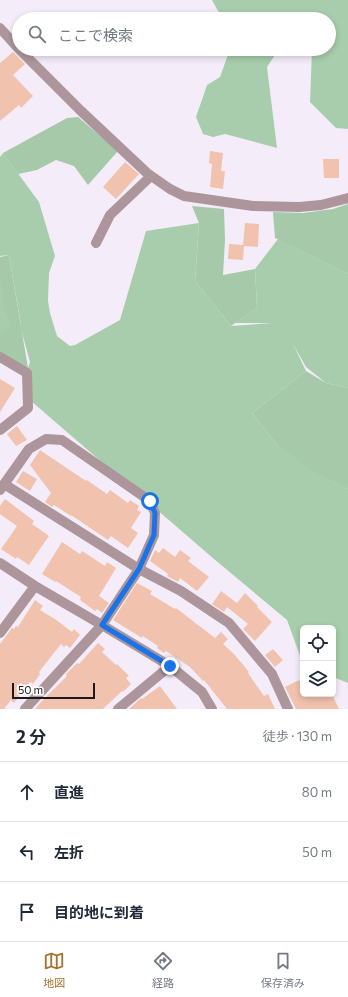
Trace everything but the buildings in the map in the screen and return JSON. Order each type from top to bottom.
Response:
[{"type":"street","points":[[0,28],[12,41]]},
{"type":"street","points":[[26,56],[81,111],[147,173],[170,189],[184,196],[253,206],[299,207],[321,205],[348,198]]},
{"type":"street","points":[[96,243],[110,215],[151,176]]},
{"type":"street","points":[[0,357],[27,373],[28,408],[0,430]]},
{"type":"street","points":[[25,709],[102,625],[139,569],[154,535],[155,513],[150,501],[62,440],[46,439],[29,449],[2,487],[139,569],[181,591],[229,623],[272,674],[288,709]]},
{"type":"street","points":[[0,563],[35,586],[170,666],[202,692],[212,709]]},
{"type":"street","points":[[0,633],[35,586]]},
{"type":"street","points":[[118,709],[170,666]]},
{"type":"green space","points":[[212,0],[348,0],[348,129],[336,128],[310,102],[312,56],[336,56],[336,12],[218,11]]},
{"type":"green space","points":[[228,56],[274,56],[267,67],[277,148],[225,134],[213,137],[203,134],[196,117],[207,85],[220,77]]},
{"type":"green space","points":[[78,117],[118,151],[88,185],[74,166],[56,160],[37,170],[18,174],[3,153],[67,118]]},
{"type":"green space","points":[[3,153],[39,202],[55,256],[49,273],[48,301],[50,313],[57,336],[70,346],[75,345],[120,320],[146,231],[199,223],[195,281],[231,326],[272,323],[235,323],[257,308],[255,269],[278,239],[348,274],[348,388],[326,383],[306,367],[293,344],[306,371],[252,413],[277,445],[318,474],[348,489],[348,683],[336,678],[336,625],[300,625],[300,656],[287,620],[31,401],[28,368],[30,362],[19,322],[21,325],[9,255],[0,256],[0,157]]},
{"type":"green space","points":[[348,204],[348,274],[275,238],[273,212],[303,213],[333,209]]},
{"type":"green space","points":[[192,206],[224,209],[225,240],[223,275],[255,269],[257,308],[231,326],[195,281],[199,223]]},
{"type":"green space","points":[[9,255],[28,368],[0,355],[0,257]]},
{"type":"green space","points":[[0,273],[5,311],[11,325],[0,335]]},
{"type":"green space","points":[[306,371],[326,383],[348,388],[348,489],[302,467],[277,445],[252,413]]},
{"type":"route","points":[[150,501],[155,513],[154,535],[139,569],[102,625],[170,666]]}]
